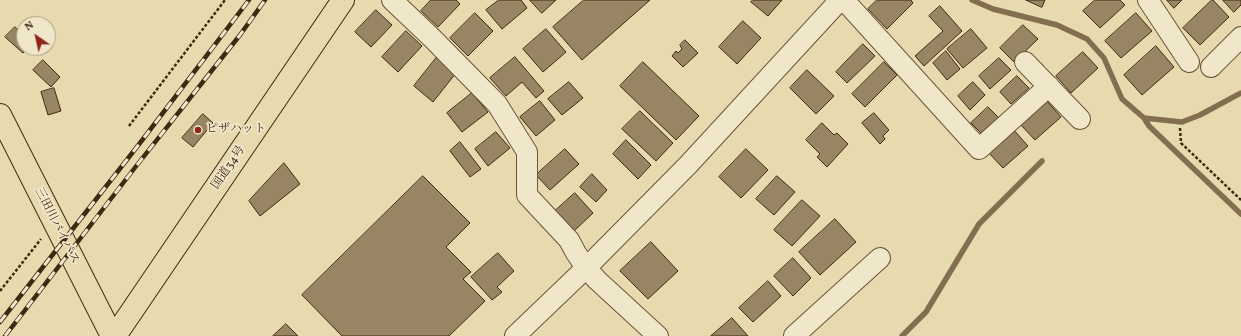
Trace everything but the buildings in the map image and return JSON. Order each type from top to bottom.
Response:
[{"type":"highway","name":"国道34号","points":[[116,336],[343,0]]},
{"type":"highway","name":"三田川バイパス","points":[[0,115],[112,336]]},
{"type":"street","points":[[392,0],[497,104],[527,152],[527,196],[569,240],[586,268],[597,280],[658,336]]},
{"type":"street","points":[[516,336],[688,166],[840,0]]},
{"type":"street","points":[[844,0],[979,149],[1049,86]]},
{"type":"street","points":[[1148,0],[1189,62]]},
{"type":"street","points":[[1211,68],[1241,37]]},
{"type":"street","points":[[1026,62],[1080,119]]},
{"type":"street","points":[[794,336],[880,258]]},
{"type":"path","points":[[130,126],[225,0]]},
{"type":"path","points":[[1180,128],[1181,143],[1241,200]]},
{"type":"path","points":[[0,291],[44,234],[55,224]]},
{"type":"waterway","points":[[972,0],[993,9],[1057,25],[1087,39],[1104,58],[1122,99],[1144,118],[1182,122],[1200,115],[1241,93]]},
{"type":"waterway","points":[[1144,118],[1149,126],[1241,214]]},
{"type":"waterway","points":[[902,336],[926,312],[979,224],[1042,161]]},
{"type":"railway","points":[[0,322],[140,143],[249,0]]},
{"type":"railway","points":[[5,336],[240,35],[265,0]]},
{"type":"place","name":"ピザハット","points":[[198,130]]}]
